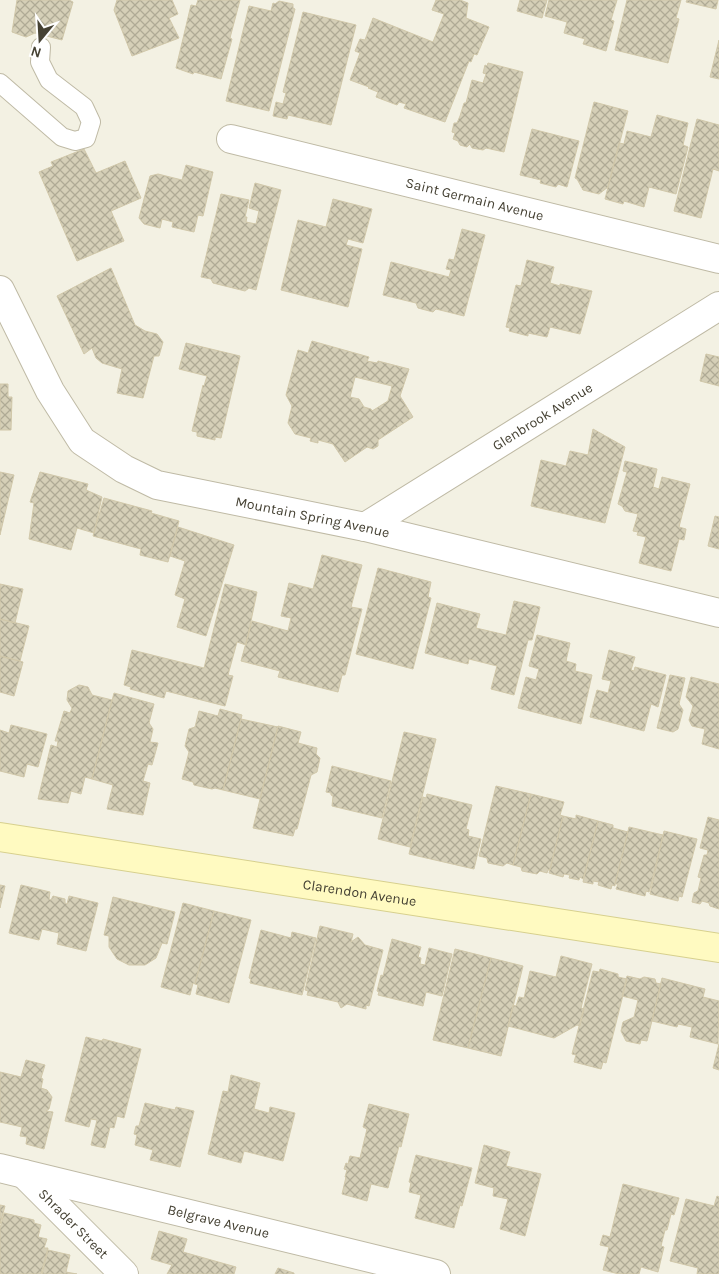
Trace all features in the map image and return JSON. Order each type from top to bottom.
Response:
[{"type":"main road","name":"Clarendon Avenue","points":[[0,837],[719,948]]},
{"type":"street","name":"Saint Germain Avenue","points":[[231,139],[719,259]]},
{"type":"street","name":"Mountain Spring Avenue","points":[[0,290],[50,391],[82,441],[124,469],[158,485],[365,527],[719,613]]},
{"type":"street","name":"Glenbrook Avenue","points":[[365,527],[719,306]]},
{"type":"street","name":"Shrader Street","points":[[12,1171],[124,1274]]},
{"type":"street","name":"Belgrave Avenue","points":[[12,1171],[436,1274]]},
{"type":"lane","points":[[0,83],[62,137],[75,141],[86,138],[91,122],[84,107],[49,80],[40,62],[42,47]]},
{"type":"building","points":[[17,0],[69,0],[73,2],[62,40],[35,33],[26,37],[12,32]]},
{"type":"building","points":[[117,0],[172,0],[178,14],[169,18],[179,38],[132,56],[114,10]]},
{"type":"building","points":[[198,0],[240,0],[221,79],[194,72],[193,74],[176,68],[191,5],[196,6]]},
{"type":"building","points":[[436,0],[460,0],[468,3],[466,18],[489,27],[477,55],[474,54],[471,62],[469,61],[445,122],[404,108],[406,104],[399,102],[397,105],[376,97],[378,92],[350,80],[360,53],[355,51],[360,39],[365,40],[373,18],[433,42],[444,14],[432,10]]},
{"type":"building","points":[[520,0],[547,0],[542,18],[517,11]]},
{"type":"building","points":[[549,0],[617,0],[611,20],[614,21],[606,51],[583,44],[585,39],[564,33],[567,22],[545,16]]},
{"type":"building","points":[[627,0],[681,0],[676,18],[679,19],[668,63],[615,50]]},
{"type":"building","points":[[687,0],[718,0],[716,9],[686,2]]},
{"type":"building","points":[[279,1],[293,4],[295,9],[269,111],[226,101],[249,6],[271,11],[273,3],[275,4]]},
{"type":"building","points":[[303,12],[356,25],[331,125],[288,115],[287,119],[273,116],[276,102],[283,104],[286,93],[283,92]]},
{"type":"building","points":[[719,40],[719,79],[710,77]]},
{"type":"building","points":[[488,63],[523,72],[504,152],[486,148],[483,150],[472,148],[470,144],[467,147],[460,145],[458,141],[453,139],[455,133],[452,132],[454,123],[457,123],[464,103],[466,103],[472,80],[483,83],[486,74],[483,73],[485,65],[487,66]]},
{"type":"building","points":[[594,102],[628,111],[608,187],[599,194],[583,190],[575,178]]},
{"type":"building","points":[[657,115],[688,123],[683,145],[688,147],[676,194],[649,187],[644,207],[624,201],[623,204],[605,199],[619,143],[624,144],[627,131],[651,137]]},
{"type":"building","points":[[697,119],[719,125],[719,171],[713,169],[701,218],[674,211]]},
{"type":"building","points":[[532,129],[579,141],[567,187],[558,184],[556,187],[540,183],[541,180],[520,175]]},
{"type":"building","points":[[84,149],[96,173],[125,161],[141,198],[111,211],[124,241],[77,261],[39,172],[53,166],[51,162]]},
{"type":"building","points":[[186,165],[213,172],[203,216],[198,215],[194,232],[172,227],[173,222],[162,219],[160,228],[144,224],[139,218],[150,176],[158,174],[182,180]]},
{"type":"building","points":[[255,183],[281,190],[256,290],[249,288],[245,291],[213,283],[211,279],[201,277],[221,194],[249,200],[245,217],[247,217],[246,222],[256,224],[259,211],[249,208]]},
{"type":"building","points":[[333,199],[372,209],[363,243],[348,239],[346,245],[362,249],[348,307],[281,290],[298,220],[326,227]]},
{"type":"building","points":[[462,229],[485,235],[464,316],[436,309],[433,312],[418,308],[416,303],[383,295],[391,262],[449,277],[451,270],[446,269],[449,259],[454,260]]},
{"type":"building","points":[[527,260],[554,267],[550,283],[592,291],[580,334],[550,327],[547,337],[528,333],[528,336],[509,331],[510,328],[506,327],[516,285],[521,286]]},
{"type":"building","points":[[111,268],[135,325],[145,331],[157,334],[163,342],[159,356],[154,356],[143,398],[117,393],[122,369],[102,363],[96,358],[92,348],[84,354],[57,296]]},
{"type":"building","points":[[312,341],[369,357],[367,361],[377,363],[378,361],[409,369],[400,396],[413,417],[378,440],[378,446],[373,449],[367,447],[345,462],[333,444],[318,440],[318,443],[310,441],[311,438],[295,434],[288,423],[292,406],[286,395],[298,350],[308,353]],"holes":[[[355,377],[392,386],[388,401],[372,411],[364,407],[359,399],[350,397]]]},
{"type":"building","points":[[186,343],[240,356],[221,438],[215,437],[215,440],[197,436],[197,432],[192,431],[207,376],[179,369]]},
{"type":"building","points":[[706,354],[719,357],[719,386],[700,381]]},
{"type":"building","points":[[0,384],[8,384],[8,397],[12,397],[11,430],[0,430]]},
{"type":"building","points":[[593,429],[625,447],[605,523],[531,506],[541,460],[566,466],[570,451],[588,455]]},
{"type":"building","points":[[625,461],[657,469],[653,487],[659,489],[662,477],[690,484],[679,527],[686,529],[684,540],[679,539],[671,571],[639,563],[646,537],[637,535],[638,532],[633,531],[638,514],[625,511],[618,504],[627,472],[623,471]]},
{"type":"building","points":[[0,472],[14,475],[0,535]]},
{"type":"building","points":[[40,472],[88,484],[86,490],[102,497],[94,533],[77,528],[71,550],[29,539],[34,503],[30,502]]},
{"type":"building","points":[[104,498],[152,511],[151,513],[179,521],[168,562],[140,555],[141,549],[93,536]]},
{"type":"building","points":[[715,516],[719,517],[719,549],[708,546]]},
{"type":"building","points":[[178,527],[234,545],[206,636],[177,627],[185,599],[175,595],[185,561],[170,556]]},
{"type":"building","points":[[322,555],[362,565],[351,607],[362,609],[345,675],[342,675],[338,692],[278,677],[280,671],[241,661],[252,621],[288,631],[291,618],[281,616],[289,583],[313,589]]},
{"type":"building","points":[[378,568],[431,582],[428,597],[431,598],[413,669],[356,654]]},
{"type":"building","points":[[0,584],[23,589],[15,623],[0,619]]},
{"type":"building","points":[[225,584],[257,592],[246,645],[237,642],[228,675],[233,676],[225,706],[166,691],[164,698],[130,689],[131,687],[124,685],[132,650],[204,668]]},
{"type":"building","points":[[514,601],[540,607],[532,640],[528,640],[514,695],[491,689],[497,666],[469,659],[468,664],[425,653],[437,603],[480,614],[476,628],[506,635]]},
{"type":"building","points":[[0,619],[29,626],[20,661],[0,656]]},
{"type":"building","points":[[537,635],[570,643],[566,661],[576,664],[575,671],[592,675],[581,724],[518,708],[526,677],[536,680],[539,669],[529,666]]},
{"type":"building","points":[[609,650],[635,657],[631,670],[634,671],[635,667],[666,675],[658,707],[651,704],[644,731],[590,717],[597,690],[608,693],[611,681],[602,679]]},
{"type":"building","points":[[0,656],[23,662],[14,696],[0,692]]},
{"type":"building","points":[[670,675],[685,678],[679,704],[683,710],[678,729],[673,732],[657,728]]},
{"type":"building","points":[[691,677],[719,684],[719,749],[702,744],[705,729],[692,726],[689,720],[693,706],[686,697]]},
{"type":"building","points":[[79,685],[88,687],[92,695],[112,700],[92,779],[85,777],[81,794],[71,791],[68,803],[38,799],[51,745],[57,747],[58,741],[55,741],[64,711],[70,713],[72,708],[67,700],[68,691]]},
{"type":"building","points":[[114,693],[154,704],[149,723],[153,729],[150,742],[158,743],[152,765],[148,764],[143,781],[150,783],[143,815],[107,809],[113,785],[92,779]]},
{"type":"building","points":[[220,709],[242,715],[223,790],[194,785],[193,782],[182,779],[189,752],[185,746],[189,729],[195,727],[199,711],[218,716]]},
{"type":"building","points":[[241,719],[278,727],[260,799],[223,790]]},
{"type":"building","points":[[11,725],[47,734],[38,767],[27,764],[24,777],[0,771],[0,730],[9,733]]},
{"type":"building","points":[[278,726],[301,732],[298,743],[317,748],[316,754],[320,758],[317,772],[311,775],[297,829],[295,829],[293,836],[253,828]]},
{"type":"building","points":[[404,732],[436,739],[410,847],[378,839]]},
{"type":"building","points":[[332,766],[391,781],[382,818],[332,806],[333,796],[331,793],[326,792]]},
{"type":"building","points":[[496,786],[531,794],[513,865],[507,863],[503,866],[488,863],[487,858],[479,856]]},
{"type":"building","points":[[427,794],[472,805],[466,829],[469,830],[468,836],[481,839],[474,869],[409,854],[423,797],[426,798]]},
{"type":"building","points":[[531,794],[564,802],[560,815],[563,816],[550,870],[547,873],[540,871],[537,874],[522,871],[521,867],[513,865]]},
{"type":"building","points":[[576,815],[598,821],[583,879],[580,877],[579,880],[569,878],[570,875],[564,874],[563,877],[549,873],[563,816],[576,819]]},
{"type":"building","points":[[708,817],[719,820],[719,909],[702,901],[700,904],[692,902],[694,893],[698,891],[701,878],[698,877],[704,855],[707,855],[708,850],[700,848]]},
{"type":"building","points":[[598,821],[628,832],[615,886],[612,885],[611,889],[598,885],[599,882],[593,881],[593,884],[583,882]]},
{"type":"building","points":[[629,827],[663,835],[650,889],[649,892],[646,891],[645,896],[616,889],[618,884],[615,884]]},
{"type":"building","points":[[664,831],[697,839],[682,897],[679,896],[678,901],[650,894]]},
{"type":"building","points":[[0,885],[5,886],[0,908]]},
{"type":"building","points":[[21,885],[50,892],[49,899],[51,900],[53,896],[65,899],[67,904],[69,896],[98,903],[86,951],[57,944],[59,933],[42,929],[39,940],[9,933]]},
{"type":"building","points":[[113,897],[175,912],[167,944],[162,943],[156,958],[145,965],[129,965],[117,959],[109,947],[109,936],[104,935]]},
{"type":"building","points":[[183,903],[214,911],[195,984],[193,983],[190,995],[161,987]]},
{"type":"building","points":[[214,911],[251,920],[229,1003],[196,994],[198,985],[195,984]]},
{"type":"building","points":[[320,926],[353,934],[351,942],[358,937],[365,945],[383,950],[369,1006],[366,1005],[366,1009],[347,1004],[341,1008],[338,1002],[307,995],[308,991],[305,990]]},
{"type":"building","points":[[261,930],[291,938],[292,932],[316,938],[302,995],[250,983],[251,979],[249,978]]},
{"type":"building","points":[[392,939],[421,947],[418,957],[421,958],[420,964],[425,965],[429,948],[452,954],[442,996],[426,992],[423,1006],[378,995],[379,992],[377,991],[381,975],[383,976]]},
{"type":"building","points":[[455,949],[491,958],[468,1048],[433,1040]]},
{"type":"building","points":[[561,956],[592,964],[581,1008],[584,1009],[580,1026],[577,1025],[554,1038],[508,1026],[513,1005],[516,1006],[519,997],[524,998],[530,971],[556,977]]},
{"type":"building","points":[[491,958],[523,966],[501,1056],[468,1048]]},
{"type":"building","points":[[600,969],[618,974],[618,977],[627,979],[606,1063],[603,1062],[601,1069],[574,1062],[576,1055],[572,1054],[593,971],[599,972]]},
{"type":"building","points":[[627,976],[640,979],[644,977],[655,979],[656,983],[661,984],[647,1041],[641,1040],[640,1044],[626,1041],[621,1031],[623,1022],[634,1017],[638,1000],[622,996]]},
{"type":"building","points":[[662,978],[705,989],[703,997],[719,1001],[718,1044],[690,1037],[692,1027],[678,1024],[677,1027],[652,1021]]},
{"type":"building","points":[[86,1037],[102,1041],[103,1039],[141,1049],[124,1118],[117,1116],[114,1128],[110,1127],[105,1148],[91,1145],[97,1120],[91,1119],[89,1127],[65,1121]]},
{"type":"building","points":[[719,1044],[719,1070],[713,1068]]},
{"type":"building","points":[[26,1060],[45,1065],[41,1078],[43,1079],[41,1088],[47,1090],[52,1097],[49,1109],[46,1111],[53,1112],[44,1149],[26,1144],[27,1137],[20,1136],[22,1127],[0,1122],[0,1072],[21,1077]]},
{"type":"building","points":[[231,1075],[260,1083],[254,1109],[269,1113],[270,1107],[295,1113],[283,1161],[244,1151],[241,1163],[208,1154],[223,1091],[228,1092]]},
{"type":"building","points":[[145,1103],[175,1110],[176,1107],[194,1111],[180,1167],[150,1160],[153,1150],[135,1145],[137,1135],[134,1134],[136,1126],[139,1126]]},
{"type":"building","points":[[369,1104],[409,1114],[388,1188],[371,1184],[367,1201],[342,1194],[347,1170],[344,1169],[346,1163],[348,1164],[350,1156],[360,1158],[367,1129],[363,1127]]},
{"type":"building","points":[[484,1145],[510,1152],[506,1166],[541,1174],[525,1236],[500,1229],[508,1199],[493,1196],[494,1188],[475,1183]]},
{"type":"building","points":[[416,1155],[472,1168],[454,1228],[415,1218],[421,1195],[409,1192],[411,1183],[409,1182]]},
{"type":"building","points":[[623,1184],[679,1198],[674,1215],[671,1214],[667,1230],[665,1230],[661,1246],[664,1247],[658,1272],[641,1267],[639,1274],[619,1274],[603,1270],[609,1247],[600,1245],[603,1235],[610,1237]]},
{"type":"building","points":[[717,1196],[719,1197],[719,1274],[697,1274],[698,1268],[670,1261],[686,1199],[714,1206]]},
{"type":"building","points":[[0,1205],[5,1206],[0,1224]]},
{"type":"building","points":[[4,1213],[34,1220],[34,1223],[41,1225],[38,1237],[47,1239],[44,1248],[48,1248],[41,1274],[0,1274],[0,1228]]},
{"type":"building","points":[[159,1231],[187,1239],[183,1252],[236,1267],[234,1274],[167,1274],[172,1265],[151,1259]]},
{"type":"building","points":[[48,1250],[70,1255],[66,1272],[77,1274],[42,1274]]},
{"type":"building","points":[[278,1268],[294,1273],[294,1274],[275,1274]]}]
